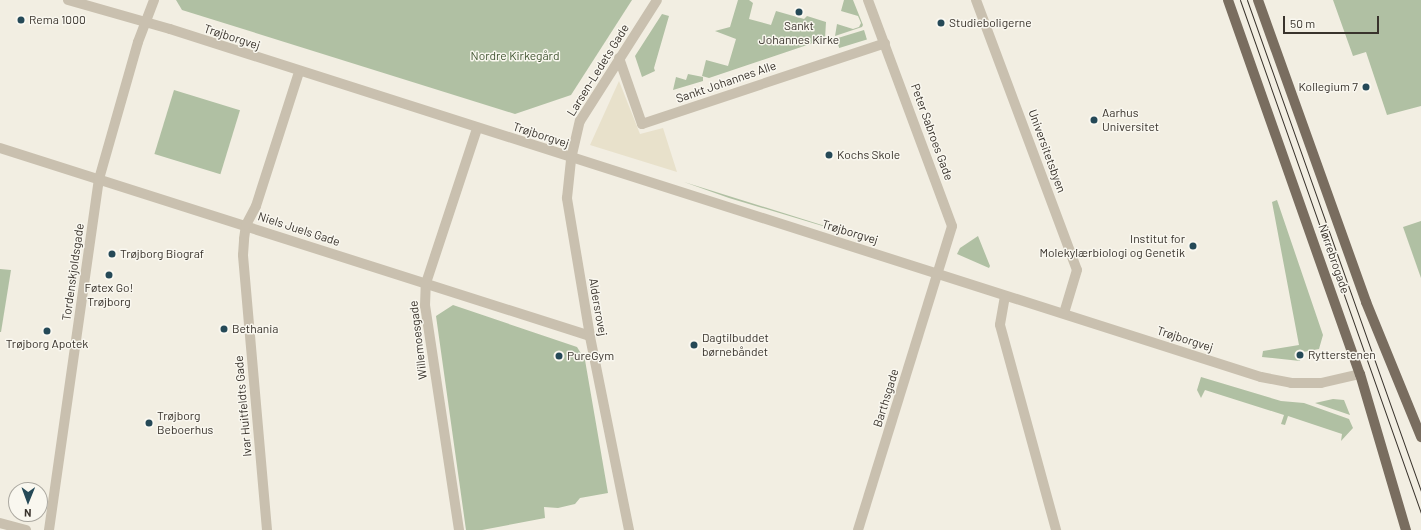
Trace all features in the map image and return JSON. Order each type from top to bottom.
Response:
[{"type":"main road","name":"Nørrebrogade","points":[[1228,0],[1360,374],[1406,530]]},
{"type":"main road","name":"Nørrebrogade","points":[[1258,0],[1366,302],[1421,437]]},
{"type":"street","name":"Trøjborgvej","points":[[68,0],[145,23],[1005,296],[1064,313],[1261,377],[1291,383],[1321,383],[1360,374]]},
{"type":"street","name":"Tordenskjoldsgade","points":[[49,530],[99,179],[145,23],[154,0]]},
{"type":"street","name":"Larsen-Ledets Gade","points":[[571,158],[580,121],[657,0]]},
{"type":"street","name":"Peter Sabroes Gade","points":[[868,0],[952,226],[939,274]]},
{"type":"street","name":"Universitetsbyen","points":[[976,0],[1077,270],[1064,313]]},
{"type":"street","name":"Sankt Johannes Alle","points":[[619,58],[642,124],[885,43]]},
{"type":"street","name":"Ivar Huitfeldts Gade","points":[[267,530],[243,255],[246,225],[256,206],[299,72]]},
{"type":"street","name":"Willemoesgade","points":[[459,530],[425,306],[426,283],[477,129]]},
{"type":"street","name":"Niels Juels Gade","points":[[0,148],[246,225],[590,336]]},
{"type":"street","name":"Aldersrovej","points":[[571,158],[567,198],[569,216],[590,336],[629,530]]},
{"type":"street","name":"Barthsgade","points":[[858,530],[939,274]]},
{"type":"street","points":[[1005,296],[1000,325],[1056,530]]},
{"type":"street","points":[[0,523],[26,530]]},
{"type":"green space","name":"Nordre Kirkegård","points":[[176,0],[632,0],[571,95],[515,114],[182,10]]},
{"type":"green space","points":[[738,0],[749,0],[753,3],[749,19],[771,25],[776,11],[804,19],[807,16],[826,22],[825,39],[709,78],[702,76],[706,60],[728,66],[736,39],[715,31],[730,27]]},
{"type":"green space","points":[[844,0],[853,0],[863,25],[862,27],[835,36],[837,24],[853,29],[859,27],[861,23],[858,16],[841,11]]},
{"type":"green space","points":[[1333,0],[1421,0],[1421,106],[1387,115],[1366,52],[1353,56]]},
{"type":"green space","points":[[662,14],[669,16],[654,68],[655,71],[642,77],[635,56]]},
{"type":"green space","points":[[864,30],[867,40],[839,48],[836,38]]},
{"type":"green space","points":[[688,74],[703,77],[703,81],[673,90],[676,77],[686,80]]},
{"type":"green space","points":[[174,90],[240,110],[220,174],[154,154]]},
{"type":"green space","points":[[684,182],[825,226],[826,227],[729,198]]},
{"type":"green space","points":[[1277,200],[1323,335],[1319,349],[1303,352],[1300,361],[1262,357],[1263,351],[1299,345],[1272,202]]},
{"type":"green space","points":[[1421,221],[1421,278],[1403,227]]},
{"type":"green space","points":[[978,236],[990,266],[989,268],[957,254],[960,248]]},
{"type":"green space","points":[[0,269],[11,270],[1,332],[0,332]]},
{"type":"green space","points":[[453,305],[577,347],[585,360],[608,493],[580,498],[575,504],[558,508],[544,507],[545,518],[482,530],[466,530],[436,316]]},
{"type":"green space","points":[[1201,377],[1281,401],[1304,403],[1349,419],[1353,428],[1341,441],[1342,434],[1288,416],[1285,425],[1281,424],[1284,415],[1205,390],[1201,398],[1197,390]]},
{"type":"green space","points":[[1333,399],[1344,400],[1350,415],[1315,403]]},
{"type":"shaded area","points":[[619,81],[640,134],[663,128],[677,172],[590,145]]},
{"type":"tram line","points":[[1240,0],[1421,513]]},
{"type":"tram line","points":[[1247,0],[1421,491]]},
{"type":"place","name":"Sankt Johannes Kirke","points":[[799,12]]},
{"type":"place","name":"Rema 1000","points":[[21,20]]},
{"type":"place","name":"Studieboligerne","points":[[941,23]]},
{"type":"place","name":"Kollegium 7","points":[[1366,87]]},
{"type":"place","name":"Aarhus Universitet","points":[[1094,120]]},
{"type":"place","name":"Kochs Skole","points":[[829,155]]},
{"type":"place","name":"Institut for Molekylærbiologi og Genetik","points":[[1193,246]]},
{"type":"place","name":"Trøjborg Biograf","points":[[112,254]]},
{"type":"place","name":"Føtex Go! Trøjborg","points":[[109,275]]},
{"type":"place","name":"Bethania","points":[[224,329]]},
{"type":"place","name":"Trøjborg Apotek","points":[[47,331]]},
{"type":"place","name":"Dagtilbuddet børnebåndet","points":[[694,345]]},
{"type":"place","name":"Rytterstenen","points":[[1300,355]]},
{"type":"place","name":"PureGym","points":[[559,356]]},
{"type":"place","name":"Trøjborg Beboerhus","points":[[149,423]]}]
